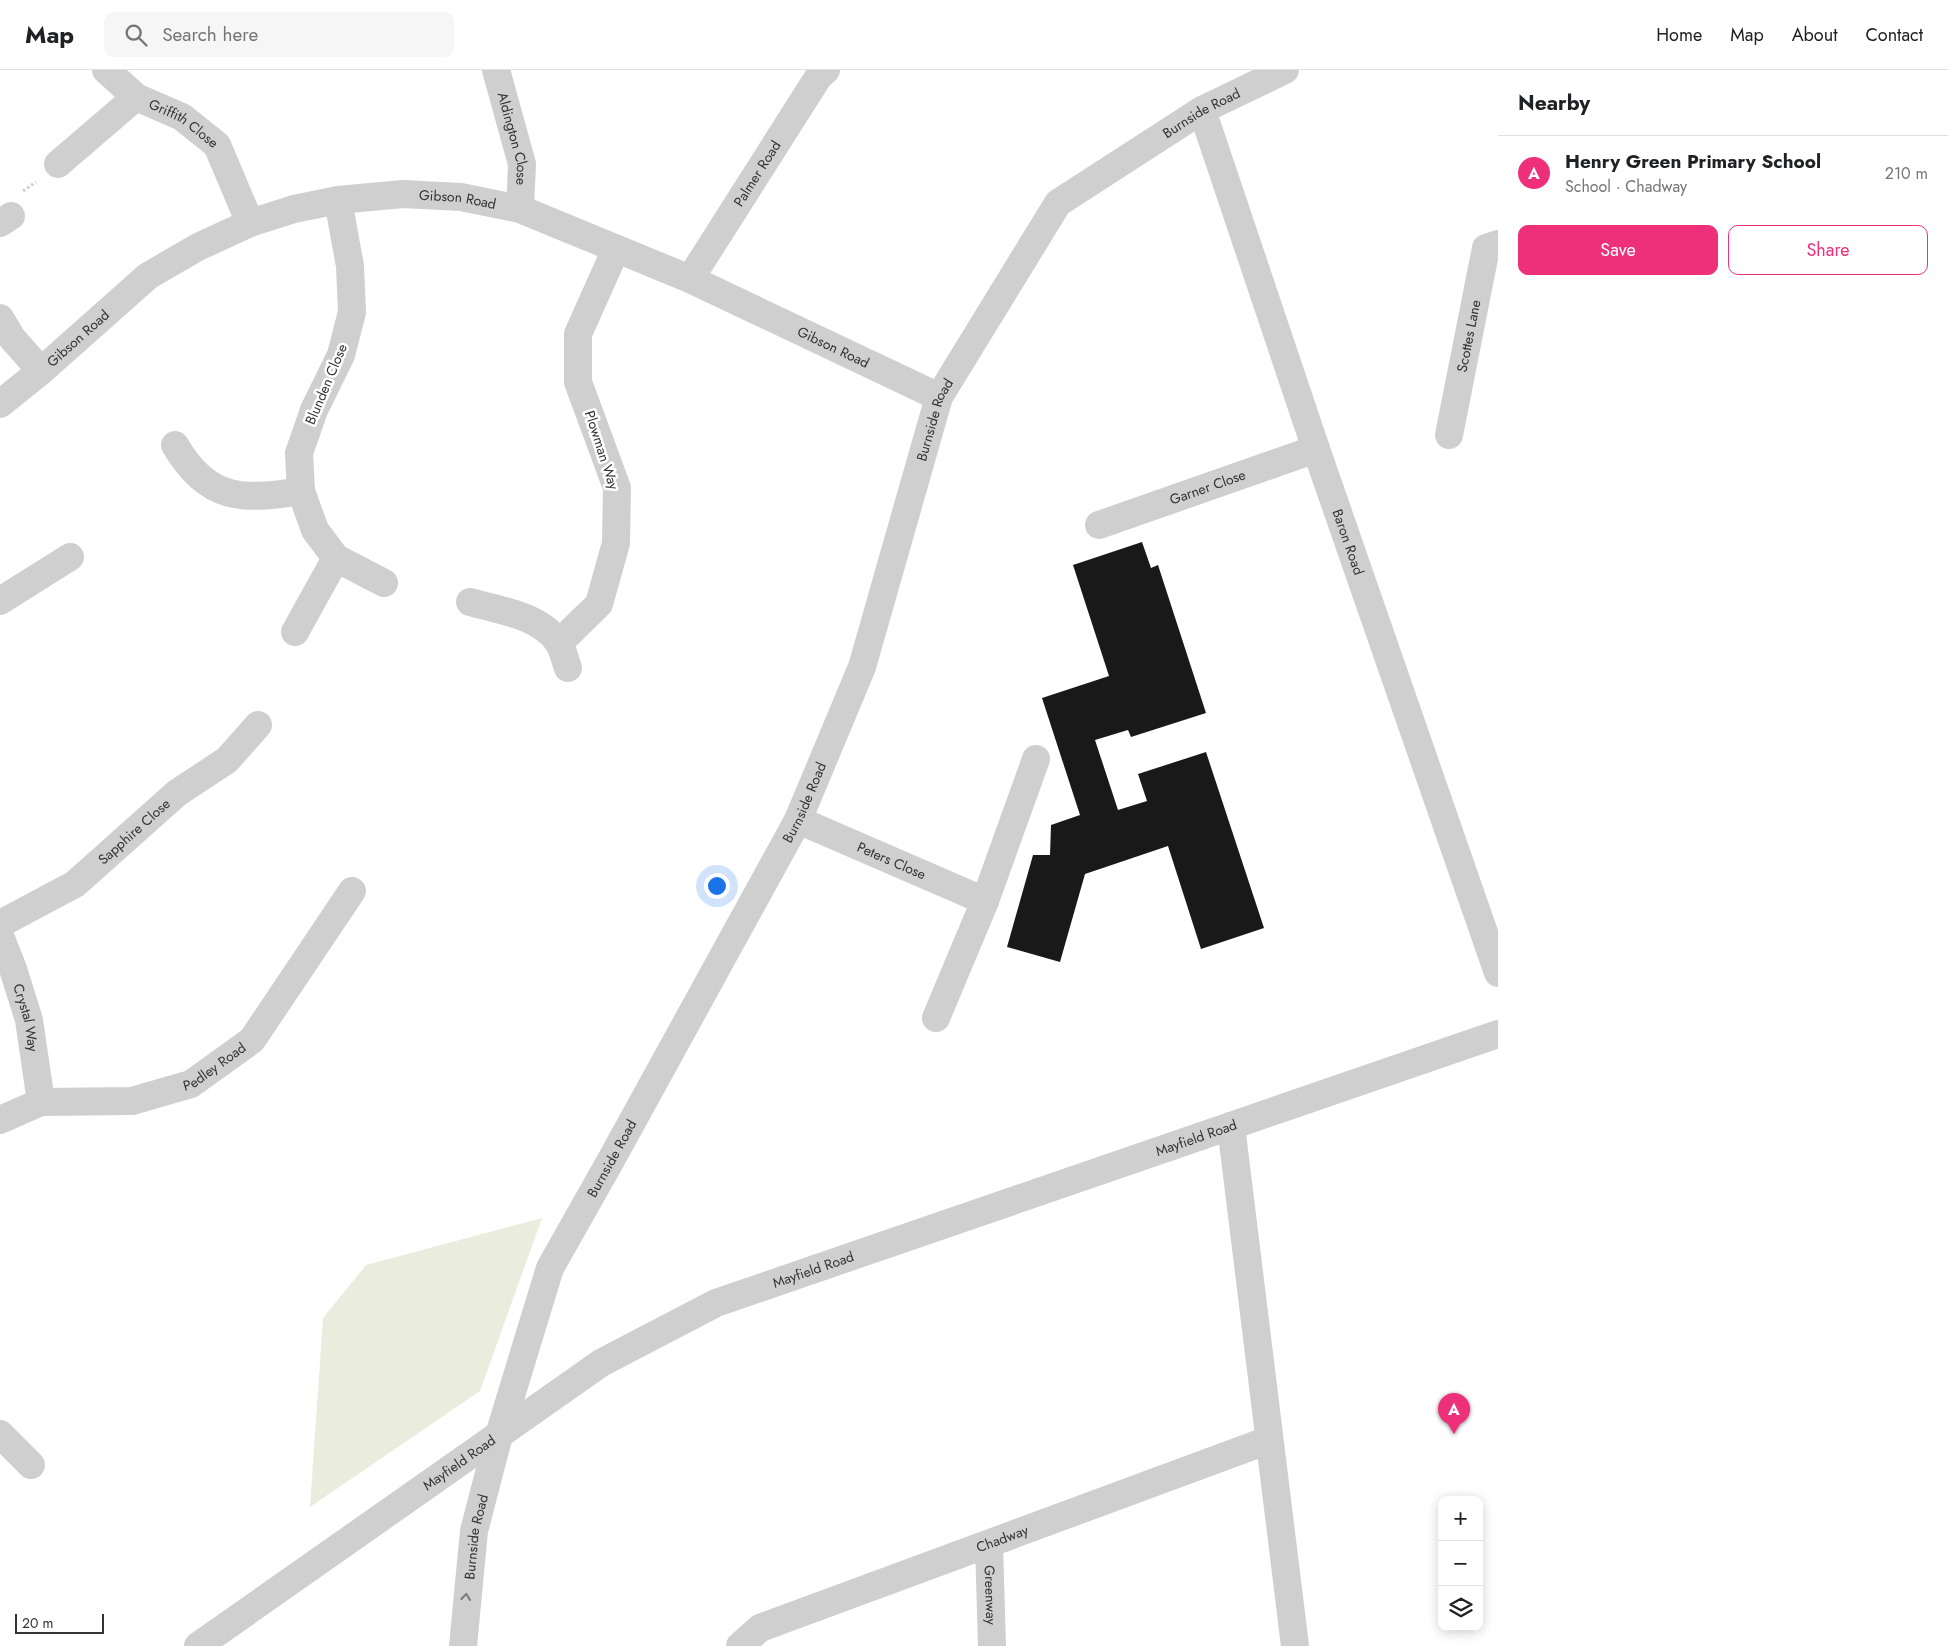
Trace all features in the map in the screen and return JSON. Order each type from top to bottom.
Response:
[{"type":"street","name":"Griffith Close","points":[[106,70],[136,96],[182,116],[217,145],[250,223]]},
{"type":"street","name":"Aldington Close","points":[[496,70],[522,164],[520,209]]},
{"type":"street","name":"Burnside Road","points":[[463,1646],[474,1531],[499,1435],[550,1268],[612,1160],[798,820],[862,667],[940,397],[1058,202],[1202,110],[1285,70]]},
{"type":"street","name":"Palmer Road","points":[[690,280],[819,72]]},
{"type":"street","points":[[58,164],[136,96]]},
{"type":"street","name":"Baron Road","points":[[1202,110],[1316,449],[1498,973]]},
{"type":"street","name":"Gibson Road","points":[[0,404],[41,371],[148,276],[198,247],[250,223],[338,200],[403,194],[461,197],[520,209],[690,280],[940,397]]},
{"type":"street","name":"Blunden Close","points":[[338,200],[350,266],[352,312],[341,355],[314,410],[299,453],[301,491],[315,530],[336,558],[384,583]]},
{"type":"street","name":"Scottes Lane","points":[[1449,435],[1486,248],[1498,244]]},
{"type":"street","name":"Plowman Way","points":[[559,643],[599,604],[616,543],[617,488],[578,382],[578,334],[616,249]]},
{"type":"street","points":[[0,318],[12,338],[41,371]]},
{"type":"street","points":[[174,445],[185,462],[201,480],[220,490],[248,497],[301,491]]},
{"type":"street","name":"Garner Close","points":[[1099,524],[1316,449]]},
{"type":"street","points":[[0,600],[70,556]]},
{"type":"street","points":[[295,632],[336,558]]},
{"type":"street","points":[[470,602],[520,616],[545,628],[559,643],[568,668]]},
{"type":"street","name":"Sapphire Close","points":[[0,924],[75,884],[177,793],[228,760],[258,725]]},
{"type":"street","points":[[936,1018],[985,901],[1036,759]]},
{"type":"street","name":"Peters Close","points":[[798,820],[985,901]]},
{"type":"street","name":"Pedley Road","points":[[0,1120],[40,1102],[132,1101],[191,1084],[252,1040],[352,891]]},
{"type":"street","name":"Crystal Way","points":[[0,936],[13,969],[29,1020],[40,1102]]},
{"type":"street","name":"Mayfield Road","points":[[198,1646],[601,1363],[716,1303],[1498,1034]]},
{"type":"street","points":[[1231,1126],[1296,1646]]},
{"type":"street","points":[[0,1434],[31,1465]]},
{"type":"street","name":"Chadway","points":[[740,1646],[760,1628],[1269,1440]]},
{"type":"street","name":"Greenway","points":[[989,1545],[992,1646]]},
{"type":"path","points":[[6,220],[10,201],[58,164]]},
{"type":"shaded area","points":[[542,1218],[480,1391],[310,1507],[323,1318],[366,1265]]},
{"type":"building","points":[[1142,542],[1151,568],[1158,565],[1206,713],[1131,737],[1128,730],[1095,740],[1118,810],[1147,801],[1138,774],[1206,752],[1264,928],[1201,949],[1168,846],[1085,874],[1060,962],[1007,947],[1033,855],[1050,855],[1051,825],[1080,815],[1042,698],[1109,676],[1073,565]]},
{"type":"place","name":"Henry Green Primary School","points":[[1454,1434]]}]
